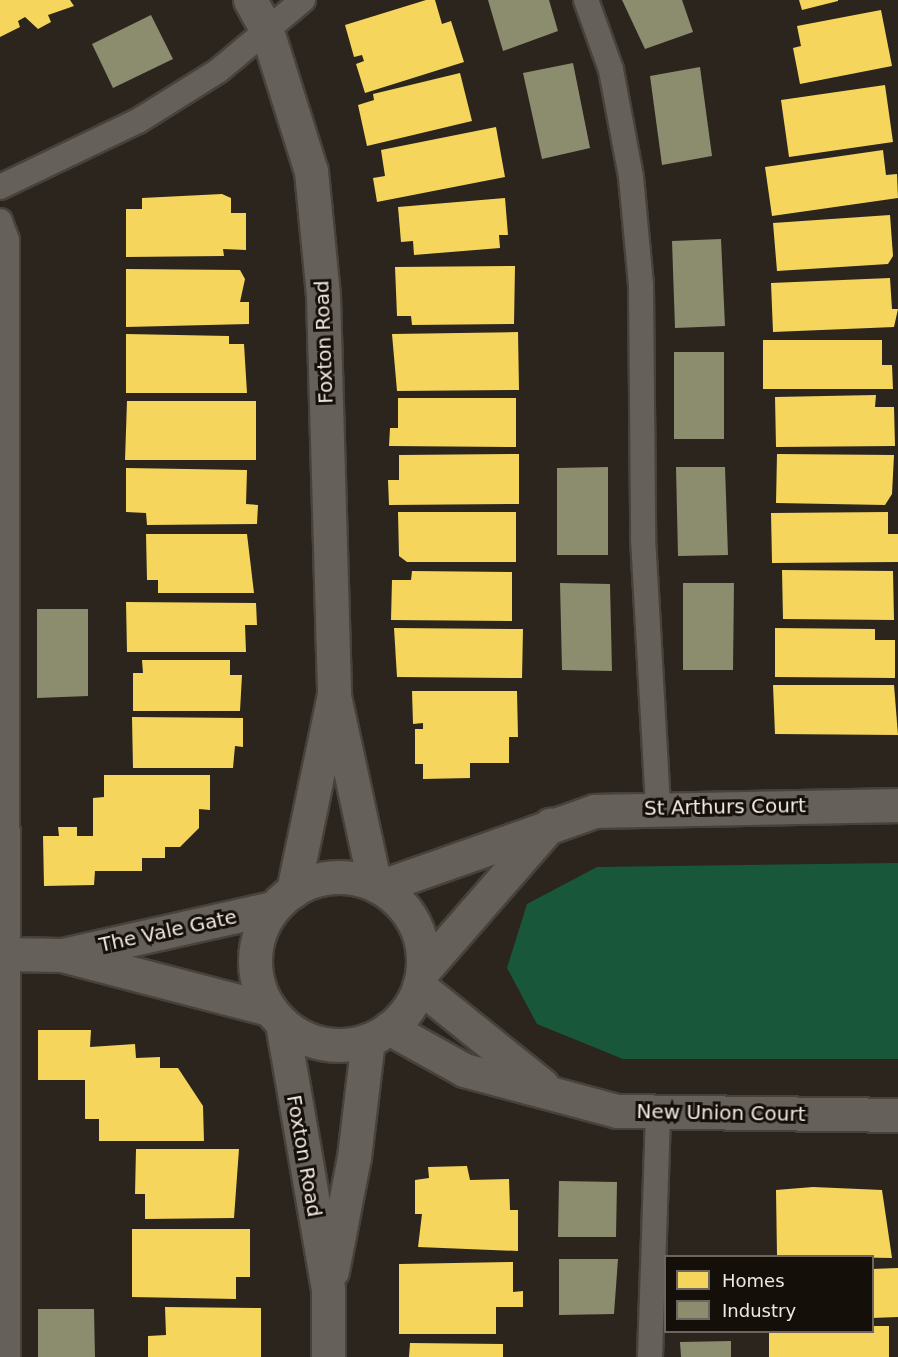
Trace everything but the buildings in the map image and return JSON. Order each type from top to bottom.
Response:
[{"type":"street","name":"Foxton Road","points":[[250,0],[267,31],[312,182],[323,296],[334,696],[377,886]]},
{"type":"street","name":"Foxton Road","points":[[283,900],[334,696]]},
{"type":"street","name":"St Arthurs Court","points":[[377,886],[553,822],[595,811],[658,806],[898,805]]},
{"type":"street","points":[[421,978],[418,932],[396,899],[377,886],[333,877],[283,900],[261,927],[256,958],[260,991],[276,1016],[332,1045],[379,1034],[421,978],[553,822]]},
{"type":"street","name":"The Vale Gate","points":[[62,955],[283,900]]},
{"type":"street","name":"The Vale Gate","points":[[4,954],[62,955],[276,1016]]},
{"type":"street","name":"New Union Court","points":[[421,978],[548,1090]]},
{"type":"street","name":"Foxton Road","points":[[276,1016],[328,1288],[328,1357]]},
{"type":"street","name":"Foxton Road","points":[[328,1288],[379,1034]]},
{"type":"street","name":"New Union Court","points":[[379,1034],[464,1070],[548,1090],[581,1104],[658,1113],[898,1115]]},
{"type":"lane","points":[[0,187],[138,121],[219,71],[303,0]]},
{"type":"lane","points":[[586,0],[611,70],[635,220],[643,538],[658,806]]},
{"type":"lane","points":[[0,221],[7,240],[4,954],[8,1357]]},
{"type":"lane","points":[[650,1357],[658,1113]]},
{"type":"green space","points":[[898,863],[898,1059],[623,1059],[537,1024],[507,968],[527,904],[597,867]]}]
